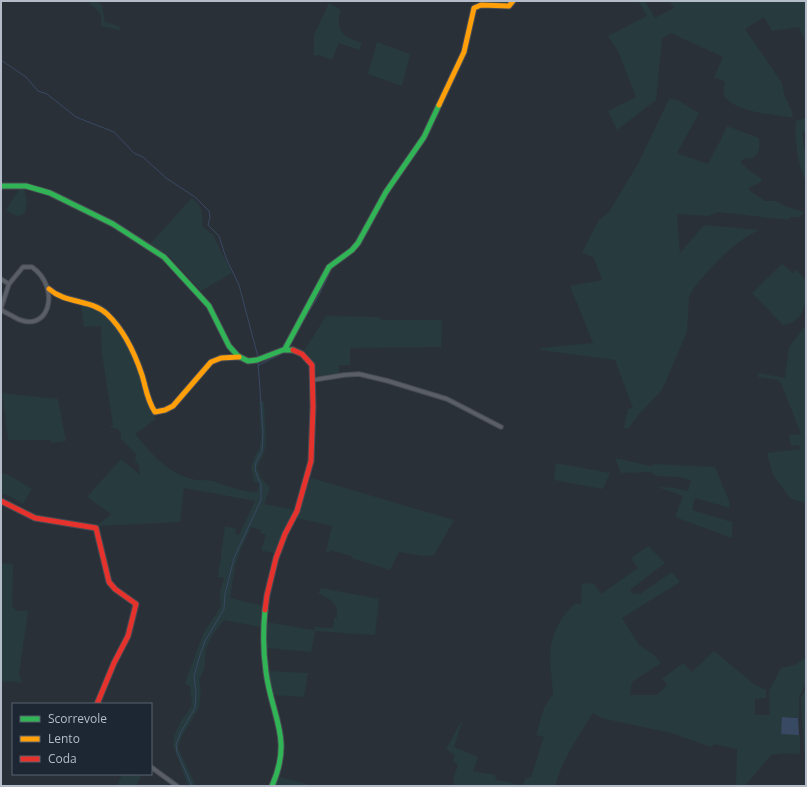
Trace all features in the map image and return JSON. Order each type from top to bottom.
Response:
[{"type":"street","points":[[285,349],[329,267],[352,250],[358,243],[386,192],[424,137],[464,52],[469,36],[474,8],[481,5],[509,6],[512,1]]},
{"type":"street","points":[[1,186],[26,186],[50,193],[113,224],[164,257],[216,315],[232,350],[238,357]]},
{"type":"street","points":[[49,289],[47,310],[41,317],[33,322],[24,322],[1,308],[9,284],[23,267],[28,266],[38,271],[55,296],[92,306],[104,311],[127,345],[140,370],[148,404],[156,412],[164,412],[173,408],[203,369],[212,361],[238,357],[247,360],[258,360],[285,349],[295,350],[308,359],[312,364],[313,380],[310,461],[297,511],[284,534],[276,558],[267,595],[264,616],[263,631],[266,673],[282,737],[280,768],[272,786]]},
{"type":"street","points":[[1,279],[9,284]]},
{"type":"street","points":[[313,380],[359,374],[388,381],[447,399],[502,427]]},
{"type":"street","points":[[1,501],[38,519],[96,528],[98,531],[109,582],[114,589],[136,604],[128,636],[114,662],[97,703]]},
{"type":"street","points":[[152,768],[177,786]]},
{"type":"green space","points":[[90,1],[99,2],[102,6],[105,22],[121,27],[119,30],[101,26],[101,15],[90,4]]},
{"type":"green space","points":[[638,1],[645,1],[655,18],[674,8],[670,2],[671,1],[806,1],[806,44],[799,27],[772,31],[764,17],[745,29],[782,83],[784,94],[793,118],[747,110],[732,103],[724,94],[725,82],[714,77],[723,57],[671,33],[662,39],[656,100],[617,130],[608,111],[636,97],[618,51],[608,36],[647,16]]},
{"type":"green space","points":[[329,3],[341,10],[339,23],[342,32],[350,38],[362,43],[359,50],[339,43],[332,60],[319,55],[314,56],[314,35]]},
{"type":"green space","points":[[377,42],[410,54],[402,86],[368,74]]},
{"type":"green space","points":[[669,99],[678,100],[699,113],[677,153],[708,164],[727,126],[759,138],[758,153],[751,159],[746,158],[742,160],[741,163],[761,178],[762,181],[749,188],[749,190],[765,201],[776,201],[785,206],[804,212],[800,217],[790,217],[789,220],[718,212],[708,216],[677,214],[680,253],[704,225],[760,230],[751,234],[732,247],[693,289],[689,297],[687,332],[662,390],[639,414],[628,429],[624,428],[628,409],[633,408],[615,360],[540,350],[541,348],[593,343],[570,286],[602,280],[594,258],[582,252],[599,220],[609,212],[639,162]]},
{"type":"green space","points":[[806,118],[806,131],[802,133],[806,157],[806,183],[797,153],[796,121]]},
{"type":"green space","points":[[20,188],[24,188],[27,202],[25,213],[18,217],[6,210]]},
{"type":"green space","points":[[192,198],[200,207],[202,226],[213,235],[232,273],[201,291],[169,256],[150,244]]},
{"type":"green space","points":[[782,264],[793,273],[796,270],[806,280],[804,309],[801,315],[791,323],[783,325],[752,293]]},
{"type":"green space","points":[[81,304],[97,309],[114,323],[120,323],[124,329],[148,406],[156,419],[135,434],[153,455],[167,467],[183,476],[195,480],[213,481],[243,491],[258,491],[259,483],[254,482],[251,467],[256,453],[259,450],[261,439],[259,402],[264,401],[266,445],[263,456],[257,467],[260,476],[270,488],[264,504],[296,510],[282,536],[275,554],[261,550],[266,535],[260,533],[261,530],[251,527],[240,551],[235,566],[230,598],[263,606],[261,627],[224,620],[213,634],[206,648],[204,670],[199,679],[201,690],[199,708],[182,736],[178,748],[196,786],[188,786],[173,745],[174,736],[181,721],[192,705],[190,687],[185,683],[203,634],[221,606],[220,592],[224,578],[218,577],[225,526],[236,529],[235,534],[239,535],[255,501],[184,488],[180,522],[96,526],[111,514],[87,497],[121,459],[140,475],[139,466],[135,460],[136,454],[121,439],[121,434],[118,429],[109,427],[113,425],[102,354],[101,326],[84,327]]},
{"type":"green space","points":[[326,316],[378,317],[382,320],[442,320],[441,347],[350,348],[350,365],[339,365],[339,374],[317,376],[313,362],[304,351]]},
{"type":"green space","points":[[806,325],[806,503],[791,499],[773,475],[767,453],[800,449],[799,445],[791,446],[789,435],[801,434],[781,383],[778,380],[758,377],[758,373],[785,378],[789,347]]},
{"type":"green space","points":[[2,393],[58,399],[66,441],[51,443],[51,440],[8,440]]},
{"type":"green space","points":[[615,458],[651,466],[655,464],[715,467],[729,501],[730,508],[695,498],[692,510],[732,522],[732,538],[675,517],[683,496],[660,487],[688,491],[691,480],[679,477],[656,476],[651,472],[621,473]]},
{"type":"green space","points":[[556,463],[610,473],[603,489],[554,480]]},
{"type":"green space","points":[[1,473],[7,474],[32,489],[23,504],[7,495],[1,494]]},
{"type":"green space","points":[[311,478],[454,520],[434,555],[425,556],[399,552],[390,570],[351,558],[352,556],[330,550],[329,553],[326,552],[332,526],[297,518]]},
{"type":"green space","points":[[648,546],[665,563],[630,590],[632,593],[640,594],[672,572],[680,582],[622,618],[639,645],[653,654],[661,663],[632,682],[630,695],[657,695],[667,685],[662,679],[683,663],[692,672],[714,651],[754,684],[766,690],[766,698],[755,699],[755,715],[770,715],[769,691],[781,668],[795,665],[806,657],[806,683],[799,698],[799,718],[782,717],[783,724],[781,732],[800,735],[800,754],[786,753],[771,755],[745,786],[736,786],[737,749],[714,744],[711,747],[671,733],[601,718],[593,713],[576,739],[562,766],[555,786],[454,786],[454,776],[458,765],[453,761],[455,755],[446,749],[461,722],[454,747],[478,757],[473,771],[495,775],[496,780],[521,785],[524,783],[525,779],[531,777],[544,737],[536,735],[544,708],[553,694],[550,655],[553,637],[557,628],[564,616],[574,604],[581,604],[582,583],[594,584],[601,594],[638,568],[631,558]]},
{"type":"green space","points":[[1,563],[13,564],[12,606],[17,611],[28,611],[19,674],[22,683],[13,681],[1,682]]},
{"type":"green space","points":[[321,588],[379,599],[375,635],[315,631],[311,652],[267,648],[266,622],[314,630],[315,627],[333,628],[334,618],[337,618],[337,608],[331,600],[318,593]]},
{"type":"green space","points":[[268,671],[308,673],[304,697],[273,695]]},
{"type":"green space","points":[[806,687],[806,779],[801,698]]},
{"type":"green space","points":[[122,775],[142,775],[136,786],[117,786]]},
{"type":"green space","points":[[279,777],[315,786],[275,786]]},
{"type":"water","points":[[782,717],[798,718],[799,735],[781,734]]},
{"type":"waterway","points":[[1,60],[26,77],[38,91],[47,94],[76,117],[114,132],[134,153],[143,157],[166,178],[195,197],[209,211],[210,217],[208,225],[219,236],[226,258],[239,285],[258,357]]},
{"type":"waterway","points":[[344,259],[355,251],[360,245]]},
{"type":"waterway","points":[[300,326],[319,295],[332,268]]},
{"type":"waterway","points":[[259,365],[281,354]]},
{"type":"waterway","points":[[192,786],[177,752],[176,744],[195,708],[196,692],[194,677],[199,658],[205,641],[224,609],[225,594],[234,558],[261,500],[261,485],[255,470],[256,462],[262,451],[263,432],[258,362]]},
{"type":"traffic: fast","points":[[285,349],[329,267],[352,250],[358,243],[386,192],[424,137],[439,105]]},
{"type":"traffic: fast","points":[[1,186],[26,186],[50,193],[113,224],[164,257],[209,306],[229,346],[238,356],[248,361],[257,360],[283,350],[293,350]]},
{"type":"traffic: fast","points":[[265,610],[265,664],[281,741],[281,754],[272,786]]},
{"type":"traffic: slow","points":[[439,105],[464,52],[474,8],[481,5],[509,6],[513,1]]},
{"type":"traffic: slow","points":[[49,289],[63,297],[86,303],[101,309],[113,320],[132,350],[142,375],[148,398],[155,412],[165,410],[173,406],[211,362],[221,358],[239,357]]},
{"type":"traffic: jam","points":[[265,610],[276,558],[285,534],[297,511],[311,461],[313,407],[312,365],[302,354],[293,350]]},
{"type":"traffic: jam","points":[[1,501],[35,518],[96,528],[109,582],[115,589],[136,604],[128,636],[114,663],[97,703]]}]
